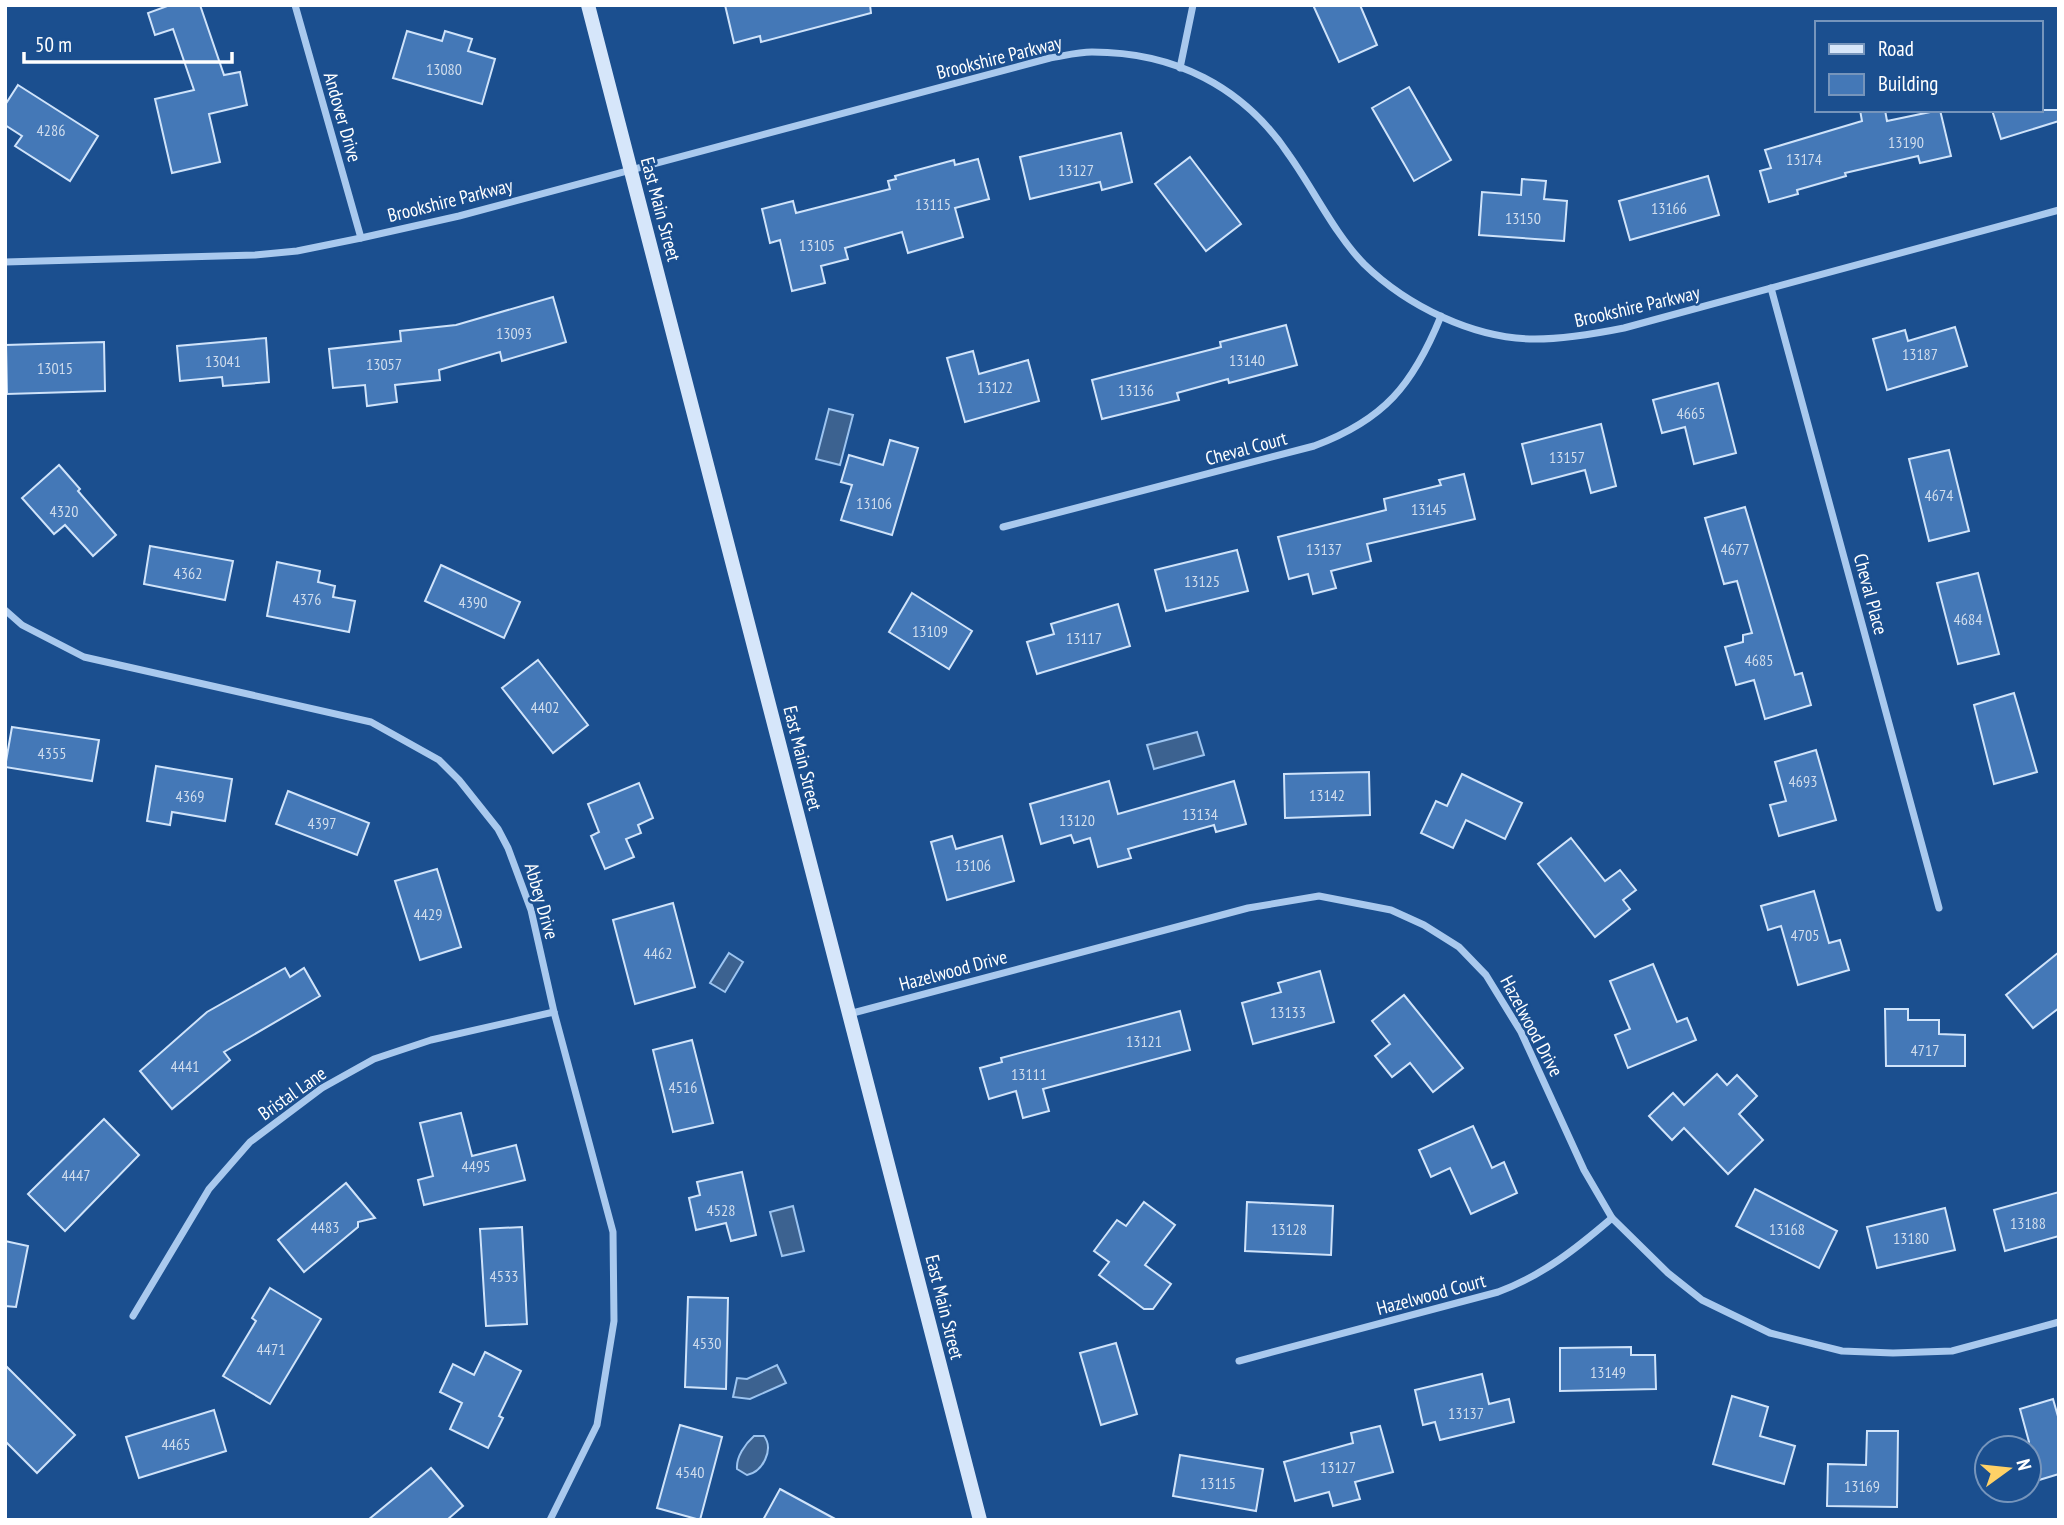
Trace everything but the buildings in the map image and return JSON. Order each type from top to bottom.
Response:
[{"type":"main road","name":"East Main Street","points":[[588,5],[980,1520]]},
{"type":"street","name":"Andover Drive","points":[[295,5],[361,238]]},
{"type":"street","points":[[1180,68],[1193,5]]},
{"type":"street","name":"Brookshire Parkway","points":[[5,262],[255,255],[297,251],[458,216],[1050,58],[1089,52],[1129,54],[1163,60],[1220,85],[1256,112],[1288,152],[1336,227],[1363,263],[1391,287],[1429,311],[1473,330],[1532,339],[1579,337],[1624,328],[2059,210]]},
{"type":"street","name":"Cheval Place","points":[[1771,288],[1939,908]]},
{"type":"street","name":"Cheval Court","points":[[1003,527],[1314,446],[1344,435],[1397,395],[1419,364],[1441,316]]},
{"type":"street","name":"Abbey Drive","points":[[5,610],[22,625],[84,657],[371,722],[439,760],[459,780],[509,848],[531,910],[554,1012],[612,1232],[614,1321],[597,1425],[550,1520]]},
{"type":"street","name":"Hazelwood Drive","points":[[849,1014],[1248,908],[1319,896],[1391,910],[1424,925],[1459,947],[1486,975],[1521,1032],[1584,1170],[1612,1217],[1668,1273],[1702,1300],[1770,1333],[1842,1351],[1952,1351],[2059,1322]]},
{"type":"street","name":"Bristal Lane","points":[[133,1316],[209,1189],[250,1142],[322,1088],[373,1059],[431,1040],[554,1012]]},
{"type":"street","name":"Hazelwood Court","points":[[1239,1361],[1527,1282],[1585,1242],[1612,1217]]},
{"type":"water","points":[[829,409],[853,415],[840,465],[816,459]]},
{"type":"water","points":[[1197,732],[1204,755],[1154,769],[1147,745]]},
{"type":"water","points":[[729,953],[743,962],[725,992],[710,983]]},
{"type":"water","points":[[793,1206],[804,1251],[782,1256],[770,1212]]},
{"type":"water","points":[[777,1365],[786,1383],[750,1399],[733,1397],[737,1378],[747,1379]]},
{"type":"water","points":[[754,1436],[764,1436],[767,1453],[762,1465],[747,1475],[737,1469],[737,1464],[742,1451]]}]
